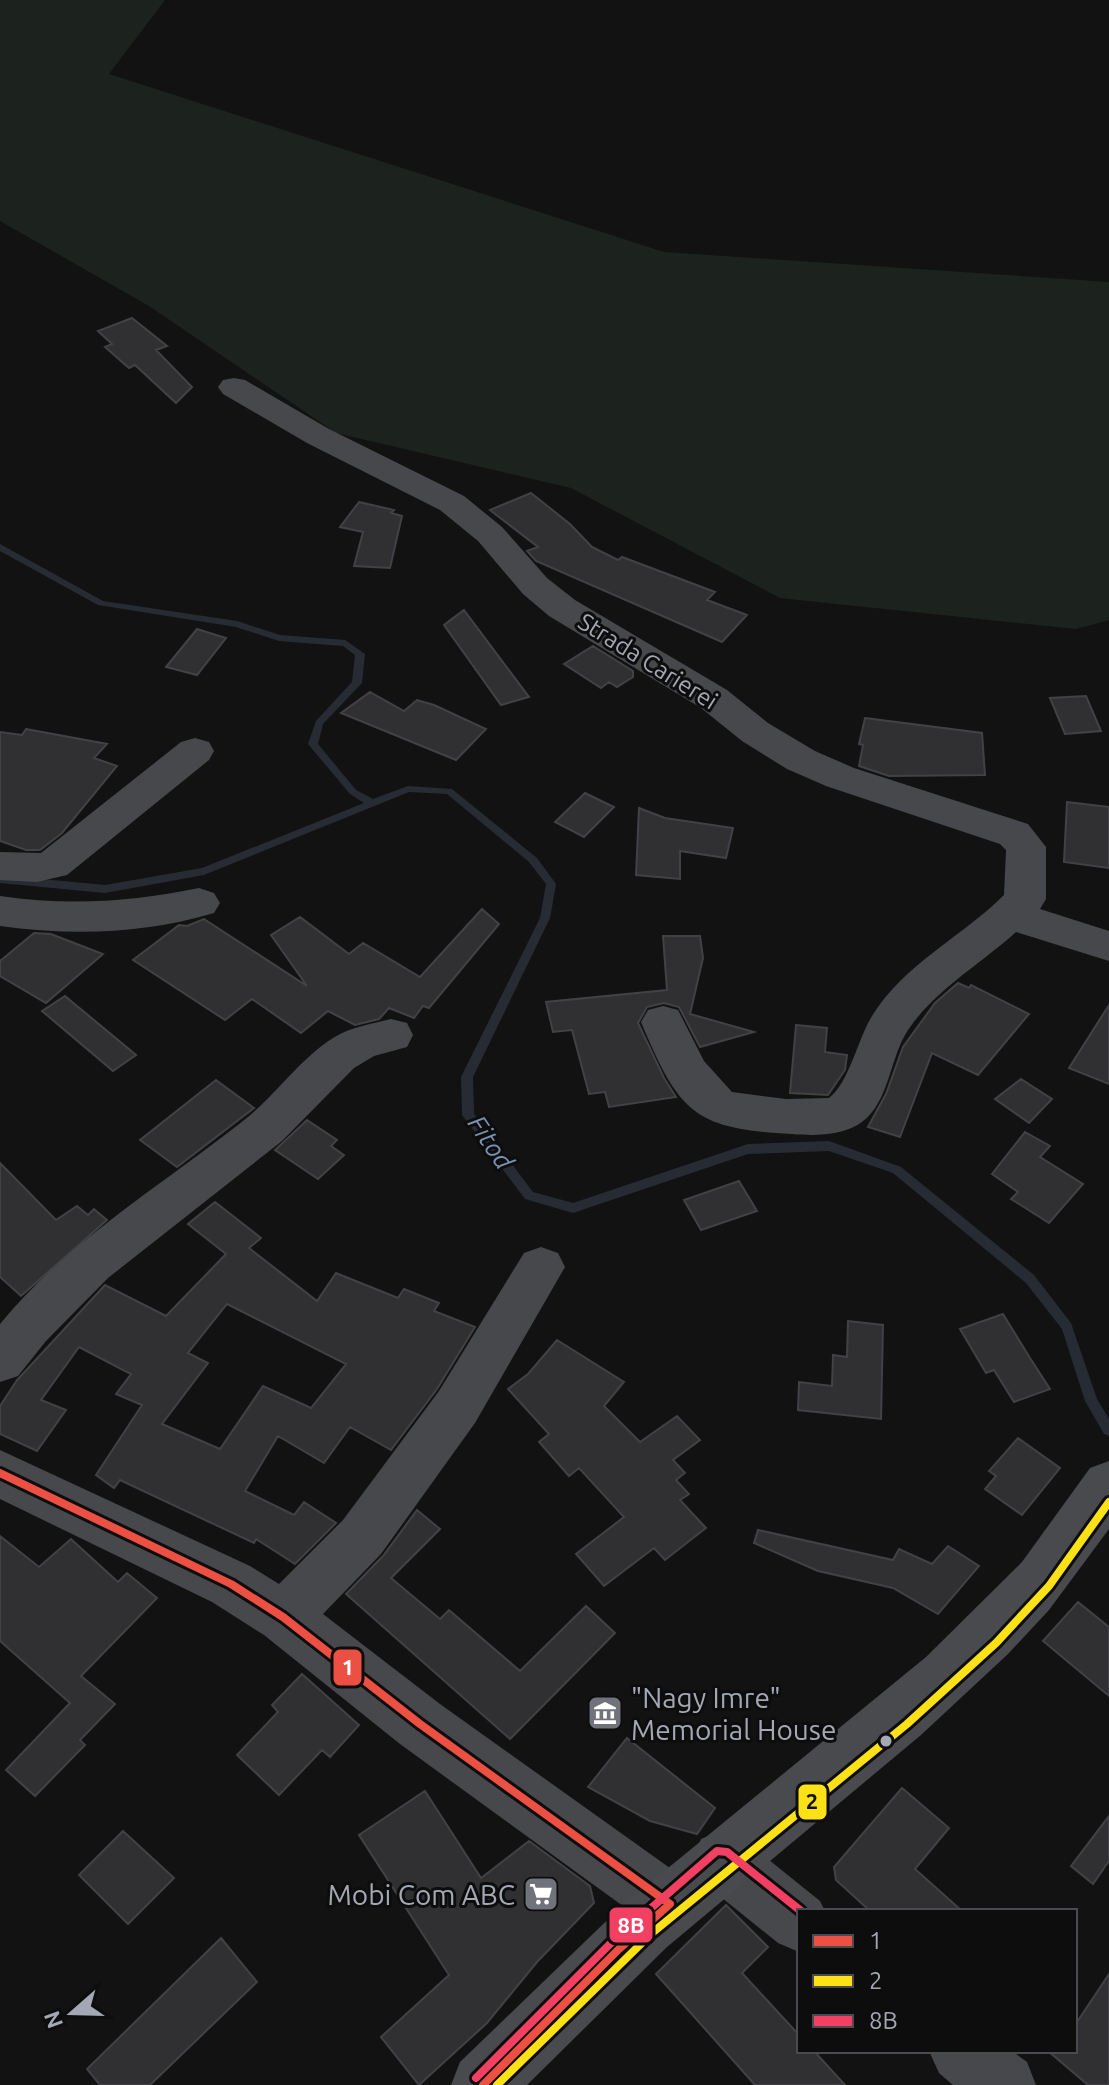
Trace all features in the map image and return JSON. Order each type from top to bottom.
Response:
[{"type":"main road","points":[[483,2085],[619,1949],[722,1860],[874,1739],[987,1637],[1032,1590],[1109,1485]]},
{"type":"street","name":"Strada Carierei","points":[[234,387],[318,436],[452,503],[473,518],[535,586],[562,608],[714,699],[755,732],[801,760],[840,777],[1014,834],[1026,847],[1025,899],[890,1022],[878,1042],[856,1100],[846,1111],[828,1117],[728,1111],[717,1106],[677,1055],[663,1022]]},
{"type":"street","points":[[0,866],[37,868],[53,865],[195,751]]},
{"type":"street","points":[[0,911],[66,919],[115,918],[199,903]]},
{"type":"street","points":[[1010,915],[1109,946]]},
{"type":"street","points":[[0,1361],[18,1336],[71,1280],[269,1126],[325,1068],[353,1047],[391,1035]]},
{"type":"street","points":[[283,1617],[362,1537],[457,1407],[541,1267]]},
{"type":"street","points":[[0,1473],[231,1584],[283,1617],[420,1724],[670,1904]]},
{"type":"street","points":[[722,1860],[797,1920]]},
{"type":"street","points":[[964,2053],[1004,2085]]},
{"type":"shaded area","points":[[0,0],[165,0],[109,74],[664,252],[1109,282],[1109,620],[1076,629],[780,598],[571,488],[336,433],[149,306],[0,221]]},
{"type":"building","points":[[132,318],[167,346],[156,350],[192,387],[176,403],[135,365],[129,368],[105,347],[112,344],[98,331]]},
{"type":"building","points":[[531,493],[570,524],[592,547],[618,560],[622,557],[715,592],[707,600],[747,615],[722,642],[536,561],[527,551],[538,547],[490,510]]},
{"type":"building","points":[[359,502],[394,510],[391,513],[402,516],[390,568],[354,566],[363,532],[340,527]]},
{"type":"building","points":[[464,610],[529,697],[501,705],[444,625]]},
{"type":"building","points":[[197,629],[226,638],[197,675],[166,667]]},
{"type":"building","points":[[593,646],[633,671],[633,677],[617,687],[609,682],[601,688],[564,664]]},
{"type":"building","points":[[370,692],[404,711],[417,700],[486,729],[456,760],[341,713]]},
{"type":"building","points":[[1086,696],[1101,731],[1065,734],[1050,698]]},
{"type":"building","points":[[865,718],[982,733],[985,775],[889,776],[859,766],[863,745],[859,744]]},
{"type":"building","points":[[26,729],[107,744],[94,758],[117,766],[62,833],[40,850],[26,850],[0,841],[0,732],[22,735]]},
{"type":"building","points":[[585,793],[614,807],[584,837],[555,822]]},
{"type":"building","points":[[1067,802],[1109,807],[1109,868],[1064,862]]},
{"type":"building","points":[[639,808],[665,818],[733,828],[726,858],[680,851],[680,879],[636,875]]},
{"type":"building","points":[[482,909],[499,924],[429,1008],[423,1006],[414,1018],[389,1008],[379,1019],[355,1025],[328,1011],[301,1033],[252,999],[225,1020],[133,960],[179,925],[187,926],[204,919],[307,986],[271,935],[300,917],[349,954],[363,943],[420,977]]},
{"type":"building","points":[[34,933],[51,934],[103,954],[46,1003],[0,976],[0,961]]},
{"type":"building","points":[[663,936],[700,936],[703,958],[690,1014],[754,1032],[700,1047],[679,1007],[664,1003],[647,1007],[638,1023],[676,1097],[609,1107],[605,1092],[589,1094],[572,1030],[553,1032],[546,1002],[667,990]]},
{"type":"building","points":[[958,983],[969,988],[971,985],[1029,1014],[978,1075],[932,1053],[900,1137],[868,1127],[886,1094],[903,1047],[935,1003]]},
{"type":"building","points":[[65,996],[136,1055],[113,1071],[42,1011]]},
{"type":"building","points":[[1109,1005],[1109,1084],[1069,1068]]},
{"type":"building","points":[[796,1025],[827,1028],[825,1052],[847,1055],[845,1070],[828,1095],[790,1093]]},
{"type":"building","points":[[1021,1079],[1052,1099],[1029,1123],[995,1099]]},
{"type":"building","points":[[216,1080],[254,1108],[177,1167],[140,1140]]},
{"type":"building","points":[[307,1120],[337,1140],[331,1146],[344,1155],[318,1179],[275,1150]]},
{"type":"building","points":[[1025,1132],[1050,1146],[1040,1157],[1083,1184],[1049,1223],[1011,1199],[1018,1192],[992,1174]]},
{"type":"building","points":[[0,1163],[56,1220],[77,1206],[88,1215],[94,1209],[107,1220],[21,1296],[0,1277]]},
{"type":"building","points":[[739,1181],[757,1211],[701,1230],[684,1200]]},
{"type":"building","points":[[215,1202],[261,1238],[249,1248],[317,1301],[336,1273],[398,1298],[404,1289],[439,1303],[434,1311],[475,1327],[437,1389],[391,1450],[350,1427],[324,1463],[278,1436],[245,1491],[294,1515],[304,1502],[336,1523],[295,1564],[256,1539],[254,1543],[120,1480],[114,1488],[96,1475],[142,1405],[116,1394],[131,1374],[79,1347],[41,1400],[66,1410],[37,1451],[0,1434],[0,1406],[17,1380],[105,1285],[166,1316],[226,1254],[188,1224]],"holes":[[[227,1304],[346,1364],[311,1408],[263,1386],[220,1449],[162,1424],[208,1363],[188,1353]]]},
{"type":"building","points":[[1003,1314],[1050,1389],[1014,1402],[994,1370],[986,1373],[960,1329]]},
{"type":"building","points":[[848,1321],[883,1325],[881,1419],[798,1410],[799,1382],[832,1386],[833,1355],[847,1357]]},
{"type":"building","points":[[557,1340],[624,1382],[604,1406],[640,1442],[677,1416],[700,1440],[673,1460],[685,1473],[676,1480],[689,1494],[680,1500],[706,1528],[665,1560],[654,1548],[604,1586],[576,1554],[624,1517],[579,1468],[569,1476],[539,1442],[549,1434],[508,1389],[528,1374]]},
{"type":"building","points":[[1018,1438],[1060,1468],[1022,1515],[985,1489],[996,1476],[989,1471]]},
{"type":"building","points":[[417,1510],[440,1529],[391,1578],[440,1619],[449,1610],[520,1671],[586,1606],[615,1633],[510,1739],[346,1594],[383,1556]]},
{"type":"building","points":[[758,1530],[893,1560],[899,1549],[932,1564],[948,1546],[979,1566],[938,1614],[893,1588],[818,1571],[754,1543]]},
{"type":"building","points":[[0,1536],[39,1567],[71,1539],[118,1582],[127,1573],[157,1598],[81,1676],[115,1704],[80,1740],[85,1745],[35,1796],[6,1770],[70,1703],[0,1641]]},
{"type":"building","points":[[1078,1602],[1109,1627],[1109,1696],[1043,1641]]},
{"type":"building","points":[[302,1674],[359,1725],[330,1757],[322,1750],[279,1795],[237,1755],[278,1712],[272,1705]]},
{"type":"building","points":[[627,1738],[715,1808],[697,1834],[650,1821],[588,1787]]},
{"type":"building","points":[[902,1788],[949,1828],[915,1869],[960,1909],[868,1909],[836,1880],[834,1867]]},
{"type":"building","points":[[425,1791],[481,1878],[529,1841],[590,1886],[594,1903],[537,1962],[487,2023],[419,2085],[381,2037],[449,1975],[359,1835]]},
{"type":"building","points":[[1109,1816],[1109,1861],[1093,1884],[1071,1866]]},
{"type":"building","points":[[123,1831],[174,1878],[128,1924],[79,1875]]},
{"type":"building","points":[[726,1905],[768,1947],[742,1973],[797,2033],[797,2053],[816,2053],[845,2085],[755,2085],[656,1974]]},
{"type":"building","points":[[221,1938],[257,1982],[150,2085],[100,2085],[87,2069]]},
{"type":"building","points":[[1109,1974],[1109,2085],[1088,2085],[1050,2053],[1077,2053],[1077,2022]]},
{"type":"waterway","points":[[0,547],[101,603],[237,624],[279,638],[345,643],[360,654],[357,683],[319,723],[313,744],[353,792],[372,803]]},
{"type":"waterway","name":"Fitod","points":[[372,803],[408,789],[449,791],[533,860],[551,884],[545,918],[467,1077],[468,1115],[529,1196],[573,1208],[748,1149],[829,1146],[897,1170],[1030,1279],[1067,1327],[1091,1401],[1109,1430]]},
{"type":"waterway","name":"Fitod","points":[[0,879],[105,889],[204,871],[372,803]]},
{"type":"transit line","name":"1","points":[[0,1473],[231,1584],[283,1617],[420,1724],[670,1904]]},
{"type":"transit line","name":"2","points":[[497,2085],[652,1933],[907,1724],[996,1643],[1049,1586],[1109,1502]]},
{"type":"transit line","name":"8B","points":[[476,2078],[612,1942],[717,1851],[727,1852],[798,1909]]},
{"type":"transit line","name":"1","points":[[483,2085],[619,1949],[670,1904]]},
{"type":"place","name":"\"Nagy Imre\" Memorial House","points":[[605,1713]]},
{"type":"place","name":"Mobi Com ABC","points":[[541,1894]]}]
